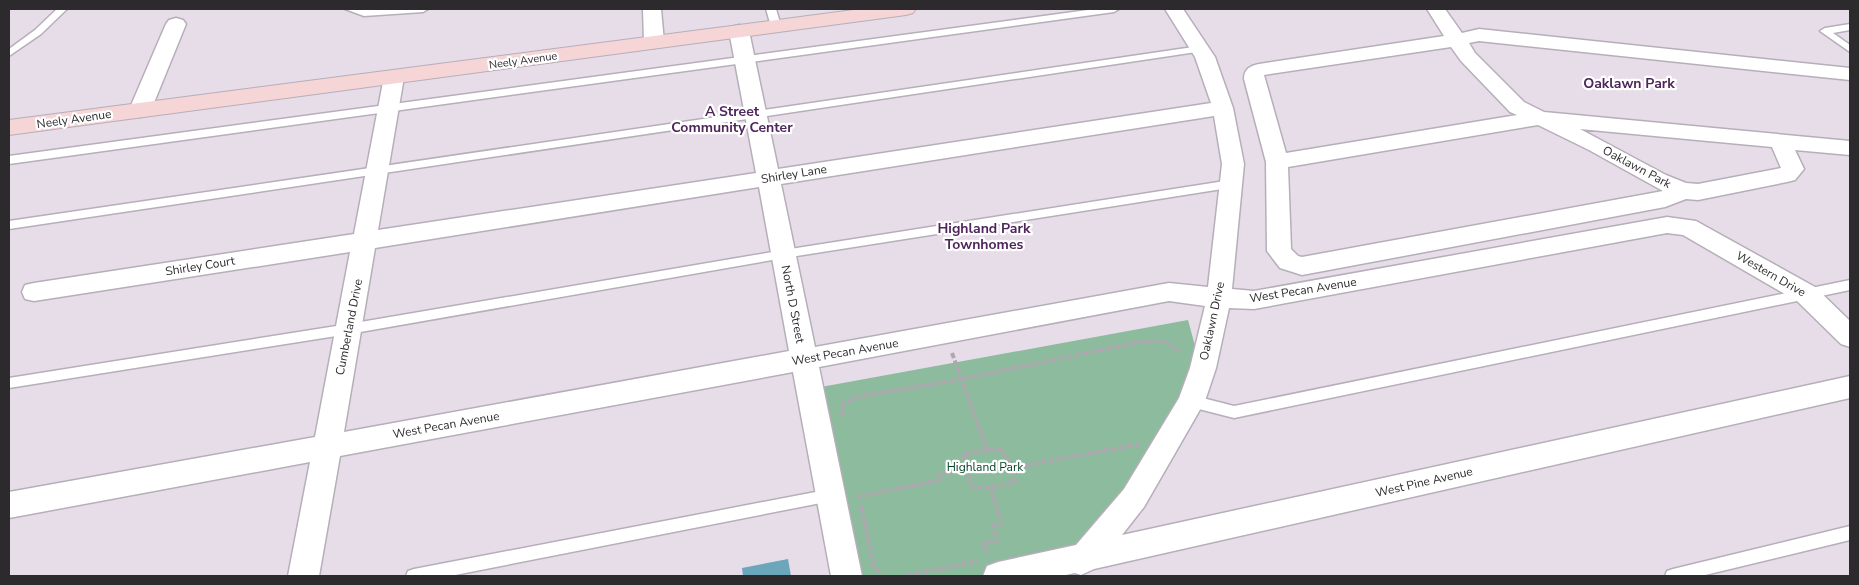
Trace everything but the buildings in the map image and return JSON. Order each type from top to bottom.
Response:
[{"type":"street","points":[[652,9],[654,42]]},
{"type":"street","name":"Neely Avenue","points":[[9,128],[739,31],[774,17],[906,9]]},
{"type":"street","name":"Oaklawn Drive","points":[[1076,567],[1134,498],[1191,400],[1203,368],[1219,298],[1233,164],[1223,108],[1205,58],[1174,9]]},
{"type":"street","name":"Oaklawn Park","points":[[1436,9],[1468,57],[1518,107],[1597,145],[1658,180],[1683,191],[1698,192],[1787,175],[1793,169],[1778,140]]},
{"type":"street","points":[[140,110],[176,24]]},
{"type":"street","name":"North D Street","points":[[739,31],[848,576]]},
{"type":"street","points":[[1683,191],[1665,199],[1302,266],[1289,262],[1279,251],[1276,162],[1254,73],[1259,70],[1457,40],[1478,35],[1850,74]]},
{"type":"street","name":"Cumberland Drive","points":[[304,576],[394,77]]},
{"type":"street","name":"Shirley Lane","points":[[366,240],[1223,108]]},
{"type":"street","name":"Oaklawn Park","points":[[1276,162],[1540,118],[1850,148]]},
{"type":"street","name":"West Pecan Avenue","points":[[9,504],[1169,292],[1254,300],[1668,225],[1682,226]]},
{"type":"street","name":"Western Drive","points":[[1682,226],[1806,294],[1850,336]]},
{"type":"street","name":"Shirley Court","points":[[34,292],[366,240]]},
{"type":"street","name":"West Pine Avenue","points":[[989,565],[1076,567],[1850,387]]},
{"type":"lane","points":[[9,52],[38,32],[62,9]]},
{"type":"lane","points":[[350,9],[356,12],[372,13],[423,9]]},
{"type":"lane","points":[[9,160],[1114,9]]},
{"type":"lane","points":[[1850,27],[1825,31],[1850,49]]},
{"type":"lane","points":[[9,225],[757,116],[1200,49]]},
{"type":"lane","points":[[9,383],[349,329],[784,254],[1231,184]]},
{"type":"lane","points":[[1191,400],[1234,412],[1850,285]]},
{"type":"lane","points":[[414,576],[832,498]]},
{"type":"lane","points":[[1673,576],[1850,533]]},
{"type":"path","points":[[945,334],[987,450]]},
{"type":"path","points":[[844,424],[842,416],[844,403],[849,400],[1158,340],[1168,342],[1177,348],[1183,359]]},
{"type":"path","points":[[1012,468],[1143,443],[1139,450]]},
{"type":"path","points":[[987,450],[1002,450],[1012,468],[1015,482],[991,487],[973,488],[963,454],[987,450]]},
{"type":"path","points":[[832,498],[858,497],[941,480],[940,474],[966,469]]},
{"type":"path","points":[[906,576],[989,565],[984,544],[997,541],[992,526],[1001,523],[991,487]]},
{"type":"path","points":[[857,490],[874,566],[881,576]]},
{"type":"green space","name":"Highland Park","points":[[1188,320],[1201,368],[1084,557],[995,576],[847,576],[810,389]]},
{"type":"water","points":[[788,559],[791,576],[743,576],[742,568]]},
{"type":"district","name":"Oaklawn Park","points":[[1629,83]]},
{"type":"district","name":"A Street Community Center","points":[[732,120]]},
{"type":"district","name":"Highland Park Townhomes","points":[[984,236]]}]
